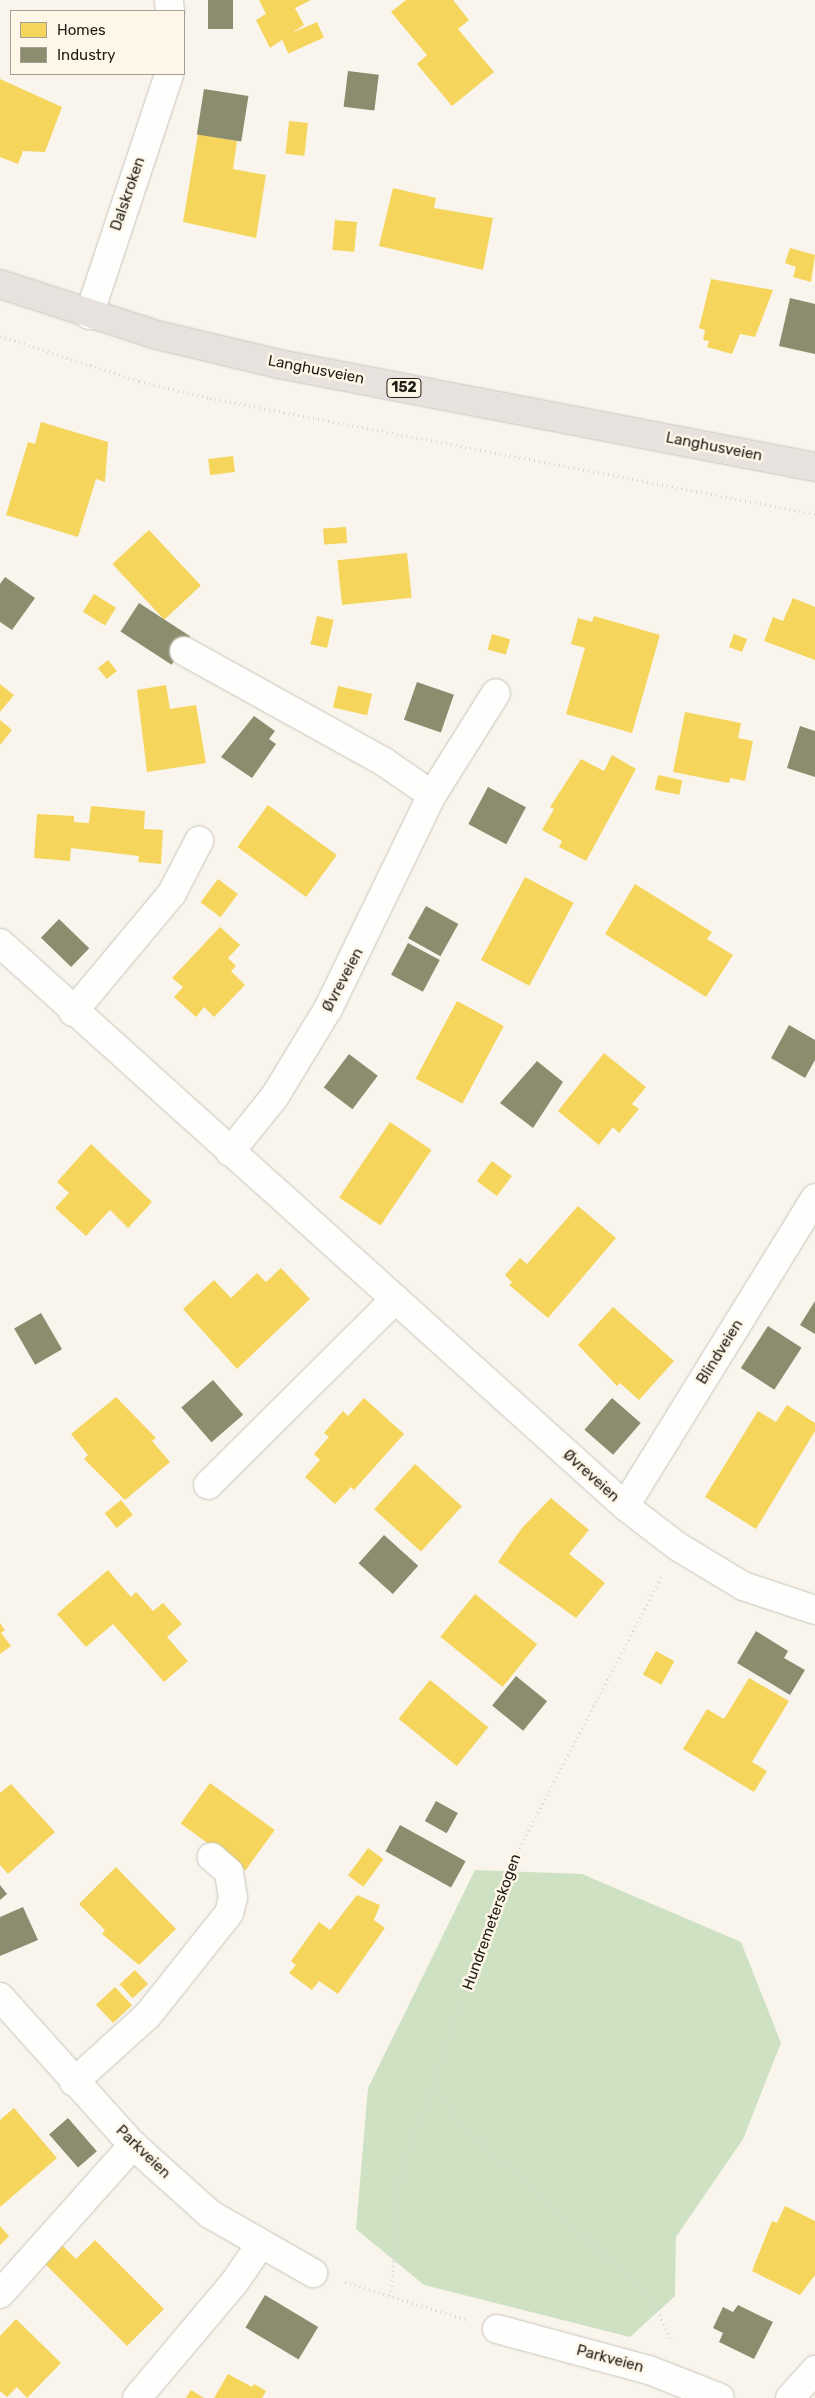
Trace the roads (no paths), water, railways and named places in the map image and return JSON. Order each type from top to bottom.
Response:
[{"type":"main road","name":"Langhusveien","points":[[0,284],[89,315],[279,364],[815,468]]},
{"type":"street","name":"Dalskroken","points":[[89,315],[169,75]]},
{"type":"street","points":[[184,651],[384,762],[432,795]]},
{"type":"street","name":"Øvreveien","points":[[230,1152],[275,1096],[328,1009],[432,795],[496,693]]},
{"type":"street","points":[[73,1012],[172,893],[198,842]]},
{"type":"street","name":"Øvreveien","points":[[0,944],[73,1012],[625,1506],[677,1546],[743,1586],[815,1610]]},
{"type":"street","name":"Blindveien","points":[[625,1506],[815,1198]]},
{"type":"street","points":[[208,1485],[395,1299]]},
{"type":"street","points":[[74,2082],[148,2015],[230,1913],[233,1898],[229,1872],[212,1857]]},
{"type":"street","name":"Parkveien","points":[[0,1997],[74,2082],[133,2145],[210,2214],[260,2245],[313,2273]]},
{"type":"street","points":[[0,2294],[133,2145]]},
{"type":"street","points":[[137,2398],[234,2283],[260,2245]]},
{"type":"street","name":"Parkveien","points":[[497,2328],[672,2378],[720,2398]]},
{"type":"street","points":[[790,2398],[815,2370]]}]
